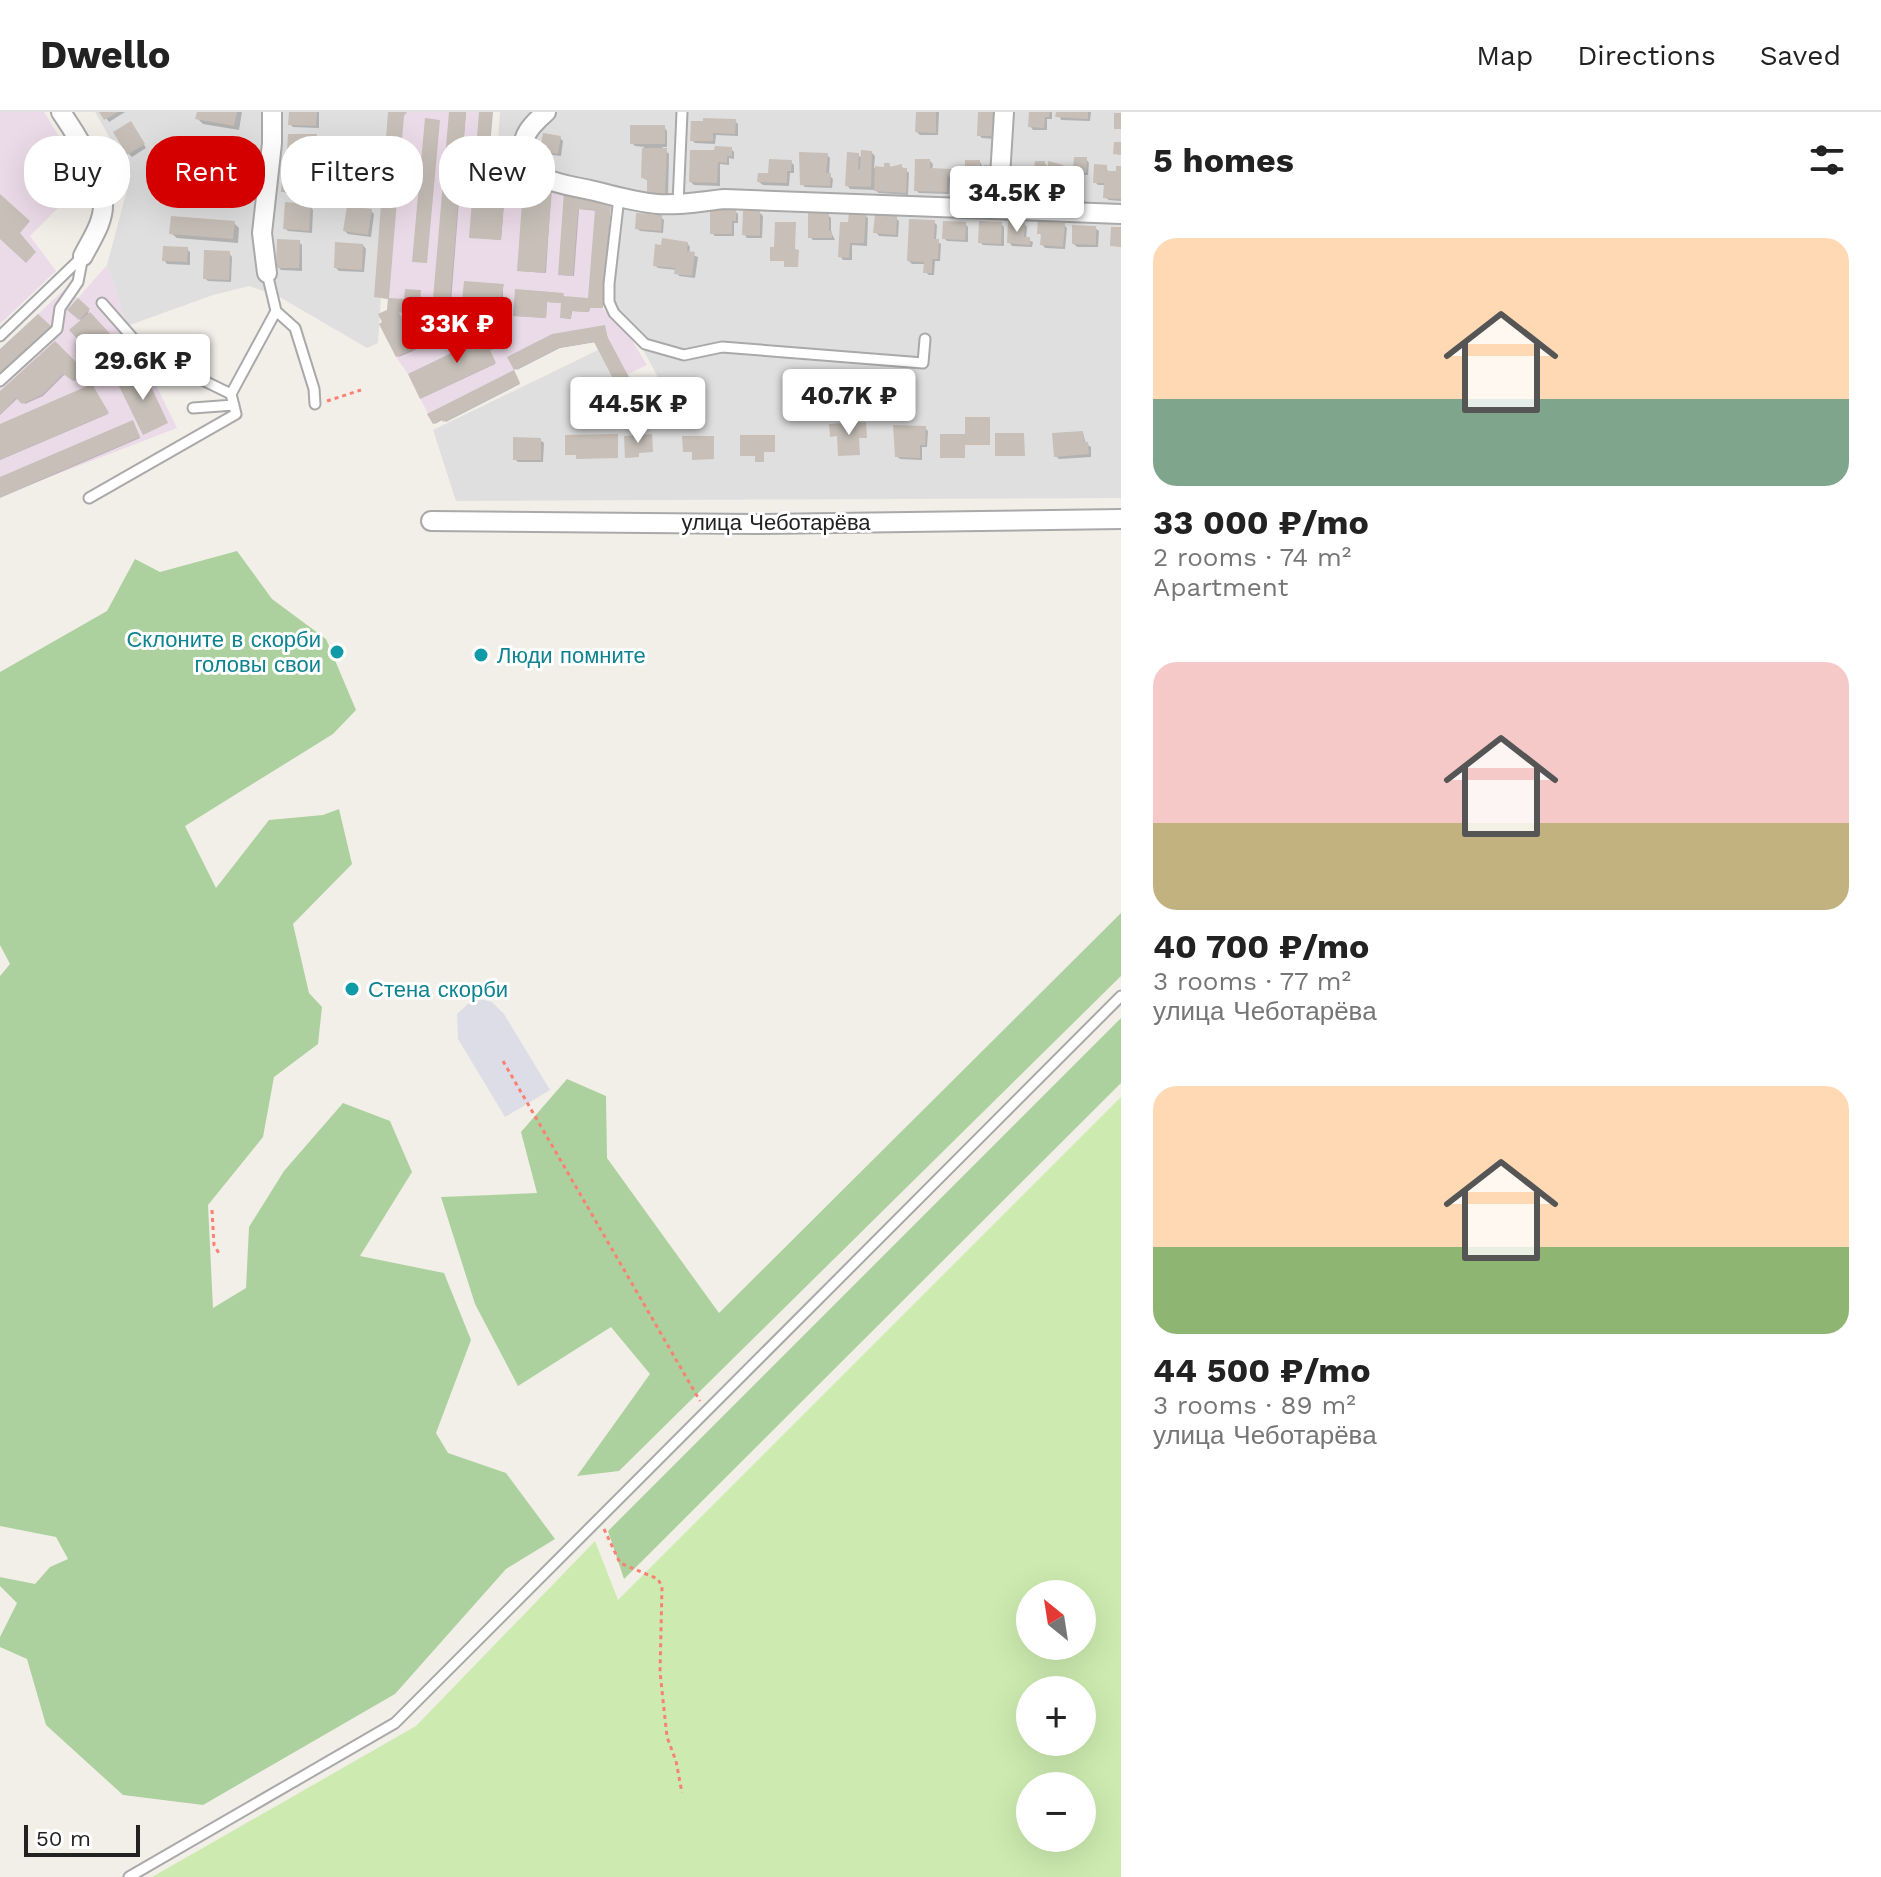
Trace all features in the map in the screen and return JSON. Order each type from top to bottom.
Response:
[{"type":"street","points":[[61,112],[75,132],[100,185],[104,204],[100,224],[83,256]]},
{"type":"street","points":[[267,273],[262,233],[272,143],[272,112]]},
{"type":"street","points":[[546,112],[529,127],[523,147],[527,166],[555,182],[655,204],[725,199],[1121,214]]},
{"type":"street","points":[[998,209],[1004,112]]},
{"type":"street","name":"улица Чеботарёва","points":[[431,521],[756,524],[1121,519]]},
{"type":"lane","points":[[678,204],[682,112]]},
{"type":"lane","points":[[619,197],[609,302],[614,313],[645,344],[684,355],[722,347],[923,363],[925,339]]},
{"type":"lane","points":[[0,336],[83,256]]},
{"type":"lane","points":[[0,381],[57,329],[60,308],[78,282],[83,256]]},
{"type":"lane","points":[[267,273],[276,311],[295,328],[314,389],[315,404]]},
{"type":"lane","points":[[102,303],[145,352],[231,394]]},
{"type":"lane","points":[[89,498],[236,414],[231,394],[276,311]]},
{"type":"lane","points":[[193,408],[234,405]]},
{"type":"lane","points":[[129,1877],[395,1723],[1121,996]]},
{"type":"path","points":[[315,404],[361,390]]},
{"type":"path","points":[[503,1061],[706,1411]]},
{"type":"path","points":[[212,1210],[214,1245],[220,1255]]},
{"type":"path","points":[[600,1518],[617,1560],[658,1579],[662,1587],[660,1672],[667,1737],[676,1761],[682,1793]]},
{"type":"shaded area","points":[[0,112],[44,112],[59,136],[24,136],[24,208],[58,208],[30,236],[56,271],[0,324]]},
{"type":"shaded area","points":[[95,112],[393,112],[391,136],[281,136],[281,208],[387,208],[378,343],[367,348],[278,296],[249,286],[213,295],[127,326],[107,265],[122,208],[130,208],[130,136],[109,136]]},
{"type":"shaded area","points":[[388,112],[492,112],[490,136],[439,136],[439,208],[555,208],[555,191],[611,200],[602,308],[627,332],[647,365],[628,374],[632,383],[619,390],[594,342],[558,348],[514,370],[520,383],[443,422],[433,424],[379,324],[382,322],[378,314],[387,310],[388,299],[374,297],[381,208],[423,208],[423,136],[386,136]]},
{"type":"shaded area","points":[[500,112],[1121,112],[1121,498],[456,501],[433,430],[598,350],[628,402],[661,383],[630,325],[612,305],[615,195],[555,183],[555,136],[498,136]]},
{"type":"shaded area","points":[[107,265],[127,326],[177,428],[0,496],[0,349],[65,289],[78,298]]},
{"type":"shaded area","points":[[480,999],[492,1002],[504,1014],[550,1090],[505,1117],[458,1039],[457,1014]]},
{"type":"green space","points":[[237,551],[272,599],[326,639],[356,710],[333,734],[185,826],[216,888],[269,820],[323,815],[339,809],[352,864],[293,924],[309,993],[322,1007],[318,1044],[274,1077],[263,1137],[208,1205],[213,1308],[246,1288],[249,1227],[284,1171],[343,1103],[390,1121],[412,1172],[360,1256],[444,1273],[471,1340],[436,1433],[448,1453],[506,1473],[555,1539],[506,1569],[395,1694],[203,1805],[123,1795],[46,1725],[27,1659],[0,1647],[0,1637],[17,1603],[0,1586],[0,1577],[35,1584],[50,1567],[68,1559],[56,1537],[0,1526],[0,976],[10,964],[0,945],[0,672],[107,611],[135,559],[160,572]]},
{"type":"green space","points":[[1121,913],[1121,976],[619,1471],[577,1476],[650,1374],[611,1327],[518,1386],[475,1304],[441,1197],[537,1193],[521,1132],[567,1079],[606,1096],[607,1158],[719,1313]]},
{"type":"green space","points":[[1121,1018],[1121,1083],[624,1579],[608,1531]]},
{"type":"green space","points":[[1121,1097],[1121,1877],[152,1877],[416,1726],[595,1541],[618,1600]]},
{"type":"building","points":[[99,112],[118,112],[104,120]]},
{"type":"building","points":[[197,112],[237,112],[234,126],[195,119]]},
{"type":"building","points":[[289,112],[317,112],[316,126],[288,125]]},
{"type":"building","points":[[388,112],[407,112],[402,136],[386,136]]},
{"type":"building","points":[[449,112],[466,112],[464,136],[447,136]]},
{"type":"building","points":[[479,112],[492,112],[490,136],[477,136]]},
{"type":"building","points":[[916,112],[936,112],[936,133],[915,132]]},
{"type":"building","points":[[978,112],[994,112],[992,136],[977,136]]},
{"type":"building","points":[[1029,112],[1050,112],[1049,117],[1045,117],[1044,128],[1028,127]]},
{"type":"building","points":[[1056,112],[1088,112],[1088,119],[1055,117]]},
{"type":"building","points":[[1114,113],[1121,113],[1121,129],[1114,129]]},
{"type":"building","points":[[425,118],[440,120],[427,263],[412,262],[417,208],[423,208]]},
{"type":"building","points":[[703,118],[736,119],[735,134],[713,133],[713,141],[690,141],[691,121],[703,121]]},
{"type":"building","points":[[131,121],[145,144],[130,153],[130,136],[115,136],[113,132]]},
{"type":"building","points":[[630,125],[665,125],[665,144],[630,144]]},
{"type":"building","points":[[543,133],[561,136],[558,154],[555,154],[555,136],[542,136]]},
{"type":"building","points":[[288,134],[317,134],[317,136]]},
{"type":"building","points":[[1114,142],[1121,142],[1121,155],[1113,154]]},
{"type":"building","points":[[715,146],[732,147],[732,156],[727,156],[727,163],[718,162],[717,183],[689,182],[690,150],[714,150]]},
{"type":"building","points":[[642,148],[667,148],[665,194],[647,194],[647,179],[641,178]]},
{"type":"building","points":[[861,150],[872,151],[871,187],[845,186],[847,152],[859,153],[858,170]]},
{"type":"building","points":[[799,152],[828,153],[826,173],[831,173],[830,186],[800,185]]},
{"type":"building","points":[[1074,157],[1087,157],[1086,173],[1080,173],[1080,189],[1075,189],[1075,203],[1066,203],[1066,197],[1051,196],[1052,177],[1048,177],[1048,161],[1063,165],[1063,170],[1073,170]]},
{"type":"building","points":[[769,159],[792,160],[791,171],[787,171],[787,183],[757,182],[758,173],[768,173]]},
{"type":"building","points":[[915,159],[930,159],[930,168],[951,169],[950,177],[947,176],[947,192],[914,191]]},
{"type":"building","points":[[965,160],[980,160],[980,169],[990,165],[990,179],[984,178],[984,193],[954,193],[954,167],[965,166]]},
{"type":"building","points":[[1035,161],[1045,161],[1043,196],[1012,194],[1013,170],[1034,171]]},
{"type":"building","points":[[884,163],[890,163],[889,167],[902,164],[902,168],[907,168],[906,193],[874,191],[875,166],[884,167]]},
{"type":"building","points":[[1094,164],[1107,165],[1107,171],[1116,171],[1116,166],[1121,166],[1121,199],[1103,198],[1104,183],[1093,183]]},
{"type":"building","points":[[564,192],[611,200],[602,308],[589,308],[589,312],[571,311],[571,319],[560,318],[561,303],[547,302],[546,318],[513,316],[515,289],[588,298],[595,210],[578,209],[573,276],[558,275]]},
{"type":"building","points":[[0,194],[30,221],[20,233],[36,252],[26,263],[0,239]]},
{"type":"building","points":[[285,208],[311,208],[309,231],[283,229]]},
{"type":"building","points":[[347,208],[372,209],[368,235],[343,231]]},
{"type":"building","points":[[381,208],[396,208],[389,298],[404,299],[405,289],[421,290],[420,298],[433,299],[441,208],[458,208],[450,300],[462,301],[464,281],[504,284],[498,315],[466,313],[466,318],[399,312],[412,338],[435,326],[441,338],[396,357],[379,324],[382,322],[378,314],[387,310],[388,299],[374,297]]},
{"type":"building","points":[[471,208],[504,208],[501,240],[469,238]]},
{"type":"building","points":[[522,208],[551,208],[545,273],[517,271]]},
{"type":"building","points":[[710,209],[736,209],[732,234],[710,234]]},
{"type":"building","points":[[743,211],[760,211],[760,236],[742,235]]},
{"type":"building","points":[[636,213],[662,215],[661,231],[635,229]]},
{"type":"building","points":[[808,213],[829,213],[832,238],[808,238]]},
{"type":"building","points":[[849,213],[866,213],[864,243],[850,243],[849,258],[838,257],[840,222],[848,222]]},
{"type":"building","points":[[875,214],[897,216],[896,235],[873,233]]},
{"type":"building","points":[[171,216],[235,221],[233,239],[169,234]]},
{"type":"building","points":[[1038,218],[1065,223],[1063,247],[1040,245]]},
{"type":"building","points":[[909,219],[935,220],[934,239],[939,239],[938,259],[932,259],[932,273],[923,273],[924,262],[907,261]]},
{"type":"building","points":[[943,221],[966,222],[965,240],[942,239]]},
{"type":"building","points":[[979,221],[1002,222],[1001,244],[978,243]]},
{"type":"building","points":[[1008,221],[1025,222],[1024,237],[1030,237],[1030,245],[1007,243]]},
{"type":"building","points":[[775,222],[796,222],[798,267],[784,267],[784,261],[770,261]]},
{"type":"building","points":[[1072,225],[1096,226],[1096,245],[1072,244]]},
{"type":"building","points":[[1111,227],[1121,227],[1121,247],[1110,246]]},
{"type":"building","points":[[662,238],[688,242],[687,251],[695,252],[692,276],[674,274],[675,268],[653,266],[655,244],[661,245]]},
{"type":"building","points":[[277,239],[300,240],[299,268],[276,268]]},
{"type":"building","points":[[335,242],[363,244],[362,270],[334,268]]},
{"type":"building","points":[[163,246],[188,247],[187,262],[162,261]]},
{"type":"building","points":[[204,250],[230,251],[229,280],[203,279]]},
{"type":"building","points":[[78,298],[90,309],[79,320],[67,310]]},
{"type":"building","points":[[90,312],[139,365],[116,380],[69,330]]},
{"type":"building","points":[[38,314],[52,327],[0,373],[0,349]]},
{"type":"building","points":[[605,325],[607,336],[632,383],[619,390],[594,342],[558,348],[514,370],[507,357],[552,334]]},
{"type":"building","points":[[501,329],[508,342],[490,350],[496,363],[420,399],[408,374]]},
{"type":"building","points":[[55,341],[84,370],[73,381],[63,374],[42,395],[22,404],[16,398],[0,415],[0,391]]},
{"type":"building","points":[[143,369],[168,423],[143,435],[117,382]]},
{"type":"building","points":[[514,370],[520,383],[443,422],[442,419],[433,424],[427,414]]},
{"type":"building","points":[[92,384],[109,413],[0,460],[0,424]]},
{"type":"building","points":[[965,417],[990,417],[990,445],[965,445],[965,458],[940,458],[940,434],[965,434]]},
{"type":"building","points":[[133,420],[140,437],[0,497],[0,477]]},
{"type":"building","points":[[866,422],[867,438],[859,438],[860,455],[838,456],[837,436],[830,437],[829,424]]},
{"type":"building","points":[[893,425],[926,426],[925,445],[920,445],[920,458],[895,457]]},
{"type":"building","points":[[1083,431],[1089,454],[1054,457],[1052,433]]},
{"type":"building","points":[[995,433],[1024,433],[1025,456],[995,456]]},
{"type":"building","points":[[618,434],[618,458],[576,459],[576,455],[565,455],[565,435]]},
{"type":"building","points":[[652,434],[653,452],[625,458],[624,436]]},
{"type":"building","points":[[740,435],[775,435],[775,452],[764,452],[764,462],[755,462],[755,456],[740,456]]},
{"type":"building","points":[[682,436],[714,436],[714,459],[692,460],[692,452],[683,452]]},
{"type":"building","points":[[513,437],[541,438],[541,460],[513,460]]},
{"type":"place","name":"Склоните в скорби головы свои","points":[[337,652]]},
{"type":"place","name":"Люди помните","points":[[481,655]]},
{"type":"place","name":"Стена скорби","points":[[352,989]]}]
